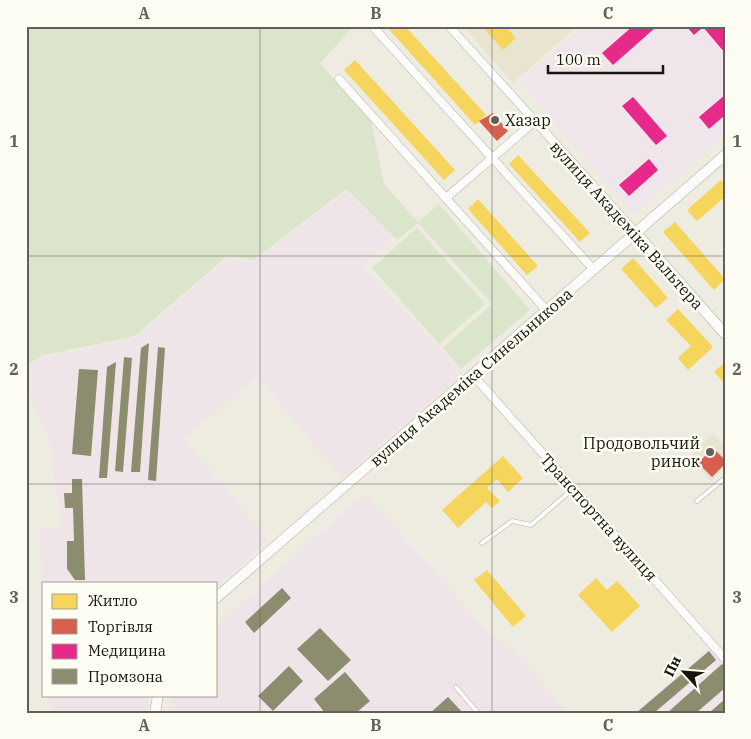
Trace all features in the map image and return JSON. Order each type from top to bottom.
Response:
[{"type":"street","name":"вулиця Академіка Вальтера","points":[[449,26],[725,334]]},
{"type":"street","points":[[376,29],[594,270]]},
{"type":"street","points":[[339,79],[547,311]]},
{"type":"street","points":[[446,198],[534,121]]},
{"type":"street","name":"вулиця Академіка Синельникова","points":[[218,596],[725,154]]},
{"type":"street","name":"Транспортна вулиця","points":[[473,375],[725,659]]},
{"type":"street","points":[[155,713],[158,696]]},
{"type":"lane","points":[[697,502],[724,479]]},
{"type":"lane","points":[[482,543],[512,520],[531,525],[574,488]]},
{"type":"lane","points":[[456,687],[478,713]]},
{"type":"shaded area","points":[[463,26],[577,26],[513,83]]},
{"type":"shaded area","points":[[584,26],[725,26],[725,135],[634,214],[520,82]]},
{"type":"shaded area","points":[[346,191],[393,237],[363,266],[463,374],[341,478],[257,375],[184,440],[269,541],[218,584],[218,582],[42,582],[40,530],[62,526],[49,441],[31,398],[26,399],[26,368],[39,359],[137,337],[228,257],[254,262]]},
{"type":"shaded area","name":"Продовольчий ринок","points":[[713,433],[725,446],[725,467],[711,481],[688,458]]},
{"type":"shaded area","points":[[365,494],[488,632],[513,650],[569,713],[168,713],[172,696],[218,696],[218,624]]},
{"type":"shaded area","points":[[711,646],[725,662],[725,713],[635,713]]},
{"type":"shaded area","points":[[48,696],[149,696],[147,713],[53,713]]},
{"type":"green space","points":[[26,26],[354,26],[320,63],[371,121],[384,184],[418,222],[439,204],[530,310],[461,369],[443,348],[492,304],[418,223],[397,240],[346,189],[254,260],[227,256],[135,336],[41,356],[26,366]]},
{"type":"green space","points":[[417,228],[485,304],[439,344],[372,268]]},
{"type":"building: Житло","points":[[386,26],[405,26],[486,115],[475,125]]},
{"type":"building: Житло","points":[[482,26],[505,26],[516,38],[503,50]]},
{"type":"building: Житло","points":[[355,60],[455,170],[444,180],[344,70]]},
{"type":"building: Житло","points":[[518,155],[590,233],[580,242],[509,164]]},
{"type":"building: Житло","points":[[721,180],[725,184],[725,197],[697,221],[687,210]]},
{"type":"building: Житло","points":[[478,199],[538,266],[527,275],[468,209]]},
{"type":"building: Житло","points":[[675,222],[725,279],[714,290],[663,232]]},
{"type":"building: Житло","points":[[633,258],[668,298],[656,308],[621,269]]},
{"type":"building: Житло","points":[[678,309],[713,347],[688,370],[678,358],[691,346],[666,320]]},
{"type":"building: Житло","points":[[725,362],[725,384],[714,372]]},
{"type":"building: Житло","points":[[503,456],[523,478],[508,492],[497,479],[487,488],[500,501],[492,508],[486,502],[458,528],[442,510]]},
{"type":"building: Житло","points":[[487,570],[526,616],[513,627],[474,580]]},
{"type":"building: Житло","points":[[596,578],[607,590],[617,581],[640,606],[612,632],[578,595]]},
{"type":"building: Торгівля","points":[[493,113],[508,131],[497,141],[479,121]]},
{"type":"building: Торгівля","points":[[715,450],[725,460],[725,464],[712,477],[698,463],[706,455],[709,457]]},
{"type":"building: Медицина","points":[[633,26],[653,26],[655,28],[613,65],[602,53]]},
{"type":"building: Медицина","points":[[686,26],[722,26],[725,29],[725,53],[703,27],[694,35]]},
{"type":"building: Медицина","points":[[725,95],[725,115],[709,129],[699,117]]},
{"type":"building: Медицина","points":[[633,97],[667,136],[656,145],[622,106]]},
{"type":"building: Медицина","points":[[649,159],[658,170],[629,196],[619,185]]},
{"type":"building: Промзона","points":[[149,343],[140,472],[131,472],[141,348]]},
{"type":"building: Промзона","points":[[158,347],[165,348],[156,481],[148,480]]},
{"type":"building: Промзона","points":[[124,357],[132,358],[123,472],[115,471]]},
{"type":"building: Промзона","points":[[116,362],[107,478],[99,478],[107,367]]},
{"type":"building: Промзона","points":[[79,369],[98,370],[91,456],[72,454]]},
{"type":"building: Промзона","points":[[72,479],[82,479],[85,580],[75,580],[67,569],[67,541],[74,541],[73,508],[65,508],[64,493],[72,493]]},
{"type":"building: Промзона","points":[[282,588],[291,598],[254,633],[245,622]]},
{"type":"building: Промзона","points":[[320,628],[351,660],[328,681],[297,649]]},
{"type":"building: Промзона","points":[[709,651],[716,660],[654,713],[636,713]]},
{"type":"building: Промзона","points":[[722,664],[725,667],[725,688],[696,713],[667,713]]},
{"type":"building: Промзона","points":[[289,666],[303,681],[273,711],[258,696]]},
{"type":"building: Промзона","points":[[345,672],[370,701],[356,713],[325,713],[314,699]]},
{"type":"building: Промзона","points":[[448,697],[463,713],[430,713]]},
{"type":"building: Промзона","points":[[725,699],[725,713],[709,713]]},
{"type":"place","name":"Хазар","points":[[495,120]]},
{"type":"place","name":"Продовольчий ринок","points":[[710,452]]}]
